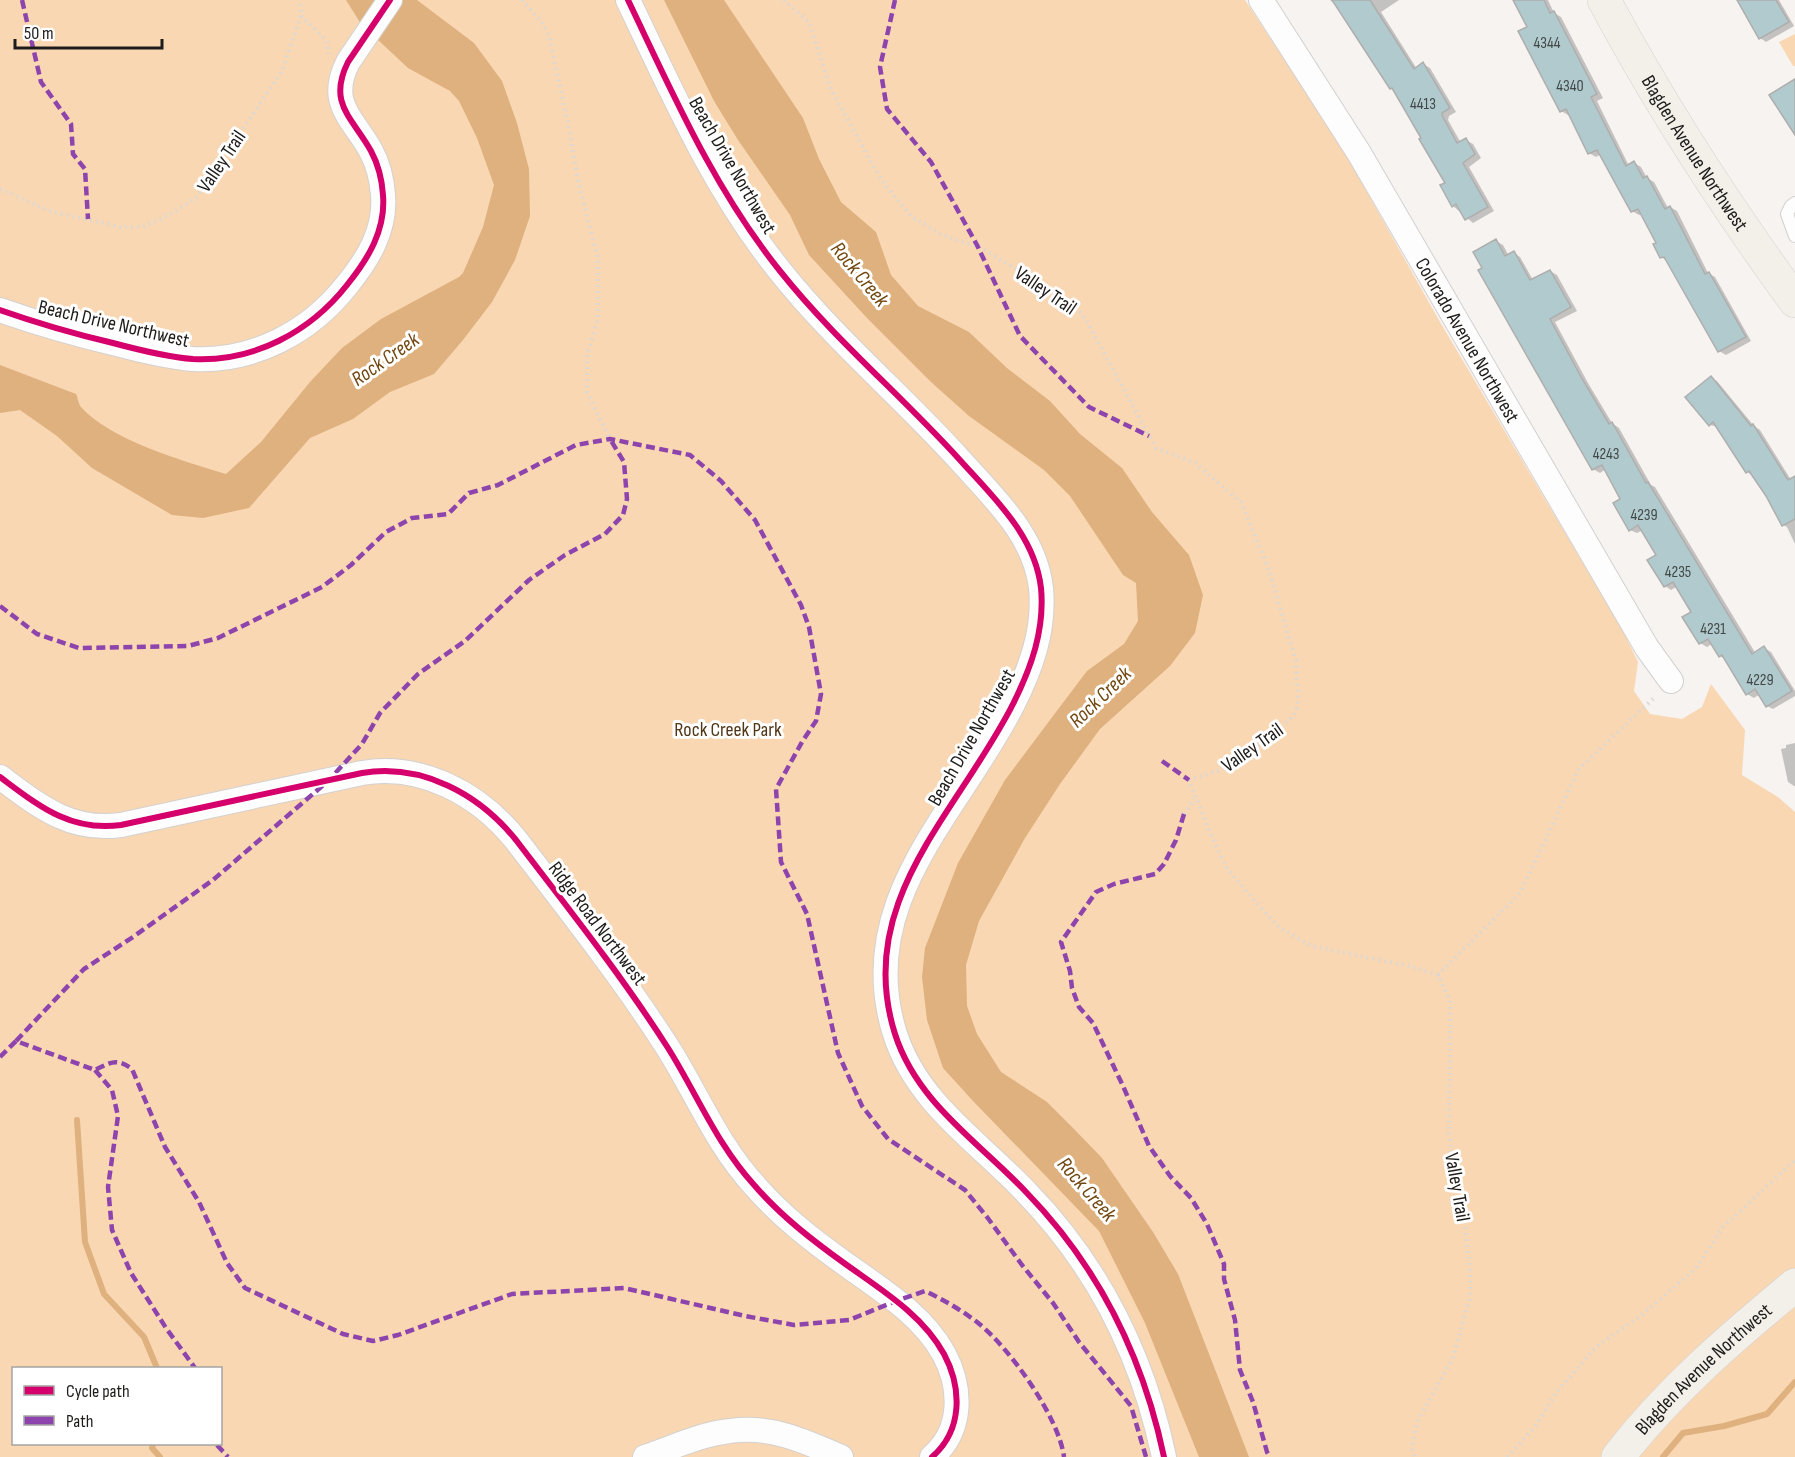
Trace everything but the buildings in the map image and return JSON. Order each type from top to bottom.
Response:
[{"type":"main road","name":"Blagden Avenue Northwest","points":[[1604,0],[1642,70],[1731,210],[1795,301]]},
{"type":"main road","name":"Blagden Avenue Northwest","points":[[1618,1457],[1685,1381],[1739,1331],[1795,1285]]},
{"type":"street","points":[[340,89],[348,62],[390,0]]},
{"type":"street","name":"Beach Drive Northwest","points":[[628,0],[702,154],[728,198],[761,246],[820,318],[897,394],[999,504],[1024,539],[1032,555],[1041,589],[1039,635],[1032,663],[1004,722],[918,859],[899,897],[885,952],[887,1001],[898,1042],[912,1072],[924,1089],[952,1122],[1041,1208],[1068,1239],[1097,1282],[1143,1377],[1164,1457]]},
{"type":"street","name":"Colorado Avenue Northwest","points":[[1261,0],[1359,153],[1647,648],[1671,681]]},
{"type":"street","name":"Beach Drive Northwest","points":[[0,310],[108,342],[177,358],[194,359],[227,358],[254,352],[306,325],[338,296],[355,276],[371,251],[381,224],[383,195],[378,167],[371,151],[343,109],[340,89]]},
{"type":"street","name":"Ridge Road Northwest","points":[[0,777],[50,813],[70,821],[101,826],[121,825],[362,772],[382,770],[428,778],[478,803],[495,817],[516,840],[634,998],[675,1059],[718,1137],[753,1185],[794,1224],[903,1307],[940,1348],[955,1382],[957,1411],[949,1435],[932,1457]]},
{"type":"street","points":[[645,1457],[724,1432],[750,1430],[784,1434],[841,1457]]},
{"type":"lane","points":[[1795,203],[1787,214],[1795,236]]},
{"type":"path","points":[[522,0],[541,21],[549,36],[578,181],[598,258],[598,319],[587,355],[587,393],[610,439]]},
{"type":"path","points":[[301,16],[326,40],[340,89]]},
{"type":"path","points":[[1184,814],[1195,799],[1227,868],[1279,927],[1311,946],[1409,966],[1438,975],[1520,893],[1579,769],[1671,681]]},
{"type":"path","points":[[1507,1457],[1535,1427],[1556,1393],[1596,1347],[1643,1314],[1696,1268],[1723,1227],[1795,1160]]},
{"type":"green space","name":"Rock Creek Park","points":[[0,0],[1245,0],[1341,146],[1440,322],[1622,629],[1638,662],[1634,691],[1650,714],[1682,719],[1702,707],[1711,684],[1745,730],[1742,775],[1778,797],[1795,812],[1795,1457],[0,1457]]},
{"type":"green space","points":[[1795,34],[1795,66],[1793,66],[1779,42]]},
{"type":"water","name":"Rock Creek","points":[[346,0],[417,0],[474,43],[502,81],[517,123],[529,169],[530,216],[515,260],[492,302],[434,374],[390,392],[353,419],[310,438],[249,508],[203,518],[172,515],[92,468],[57,436],[20,410],[0,413],[0,365],[76,394],[81,407],[94,419],[128,439],[169,456],[226,474],[261,442],[310,382],[342,348],[381,319],[463,273],[483,227],[494,185],[477,138],[459,101],[450,91],[408,68],[361,24]]},
{"type":"water","name":"Rock Creek","points":[[664,0],[724,0],[803,118],[819,159],[841,202],[876,232],[891,275],[918,306],[969,332],[1007,368],[1050,401],[1080,434],[1122,468],[1152,512],[1189,555],[1203,595],[1195,633],[1170,666],[1100,729],[1025,838],[979,921],[966,965],[967,1006],[977,1034],[1001,1072],[1047,1102],[1102,1158],[1153,1232],[1178,1274],[1249,1457],[1199,1457],[1145,1323],[1099,1231],[943,1068],[927,1020],[922,977],[925,948],[958,863],[1005,780],[1087,671],[1124,644],[1138,621],[1136,583],[1123,575],[1070,496],[1044,470],[969,416],[931,382],[867,318],[809,255],[790,215],[714,101]]},
{"type":"waterway","points":[[77,1120],[85,1242],[104,1294],[144,1337],[157,1367]]},
{"type":"waterway","points":[[1663,1457],[1683,1433],[1724,1426],[1767,1414],[1795,1382]]},
{"type":"waterway","points":[[153,1445],[152,1448],[160,1457]]},
{"type":"marked path","points":[[22,0],[41,82],[71,124],[73,154],[85,169],[88,219]]},
{"type":"marked path","points":[[895,0],[880,67],[887,109],[931,162],[977,245],[1020,336],[1089,407],[1149,436]]},
{"type":"marked path","points":[[0,606],[37,634],[79,648],[188,646],[218,638],[322,587],[351,565],[386,532],[412,518],[448,514],[469,493],[498,485],[576,445],[610,439],[690,455],[721,481],[755,520],[801,605],[809,627],[821,694],[816,721],[776,789],[781,862],[807,914],[838,1053],[862,1106],[888,1139],[965,1190],[987,1217],[1053,1303],[1079,1342],[1131,1406],[1146,1457]]},
{"type":"marked path","points":[[16,1041],[84,969],[213,880],[328,781],[362,744],[380,713],[418,674],[465,641],[529,580],[565,555],[605,534],[623,515],[627,499],[624,462],[610,439]]},
{"type":"marked path","points":[[1162,761],[1189,780]]},
{"type":"marked path","points":[[1184,814],[1176,840],[1164,864],[1155,874],[1114,884],[1096,892],[1061,942],[1079,1007],[1093,1023],[1149,1146],[1170,1176],[1191,1198],[1207,1224],[1224,1264],[1224,1279],[1235,1320],[1240,1370],[1253,1402],[1270,1457]]},
{"type":"marked path","points":[[0,1057],[16,1041],[95,1070],[114,1062],[122,1063],[132,1069],[165,1147],[199,1202],[227,1263],[245,1288],[343,1334],[373,1341],[398,1335],[512,1294],[624,1288],[794,1325],[849,1320],[925,1291],[952,1305],[977,1322],[1003,1348],[1043,1403],[1053,1423],[1064,1457]]},
{"type":"marked path","points":[[95,1070],[112,1090],[118,1116],[108,1187],[112,1230],[131,1273],[194,1367]]},
{"type":"marked path","points":[[217,1445],[228,1457]]},
{"type":"cycle path","points":[[0,310],[56,328],[133,348],[193,359],[216,359],[259,349],[279,341],[316,317],[332,302],[362,265],[374,243],[382,220],[383,195],[378,167],[371,151],[345,110],[340,89],[348,62],[390,0]]},
{"type":"cycle path","points":[[628,0],[696,140],[756,240],[823,320],[937,435],[1011,518],[1030,551],[1037,569],[1041,588],[1041,619],[1039,634],[1026,677],[990,744],[940,821],[899,900],[888,942],[886,986],[895,1034],[905,1059],[918,1081],[951,1120],[1008,1174],[1052,1221],[1096,1282],[1114,1315],[1144,1384],[1164,1457]]},
{"type":"cycle path","points":[[0,777],[42,807],[71,821],[86,825],[121,825],[362,773],[384,771],[427,778],[467,796],[485,809],[516,840],[632,995],[679,1065],[718,1136],[742,1170],[786,1217],[899,1303],[935,1340],[950,1367],[956,1394],[956,1408],[949,1434],[932,1457]]}]
